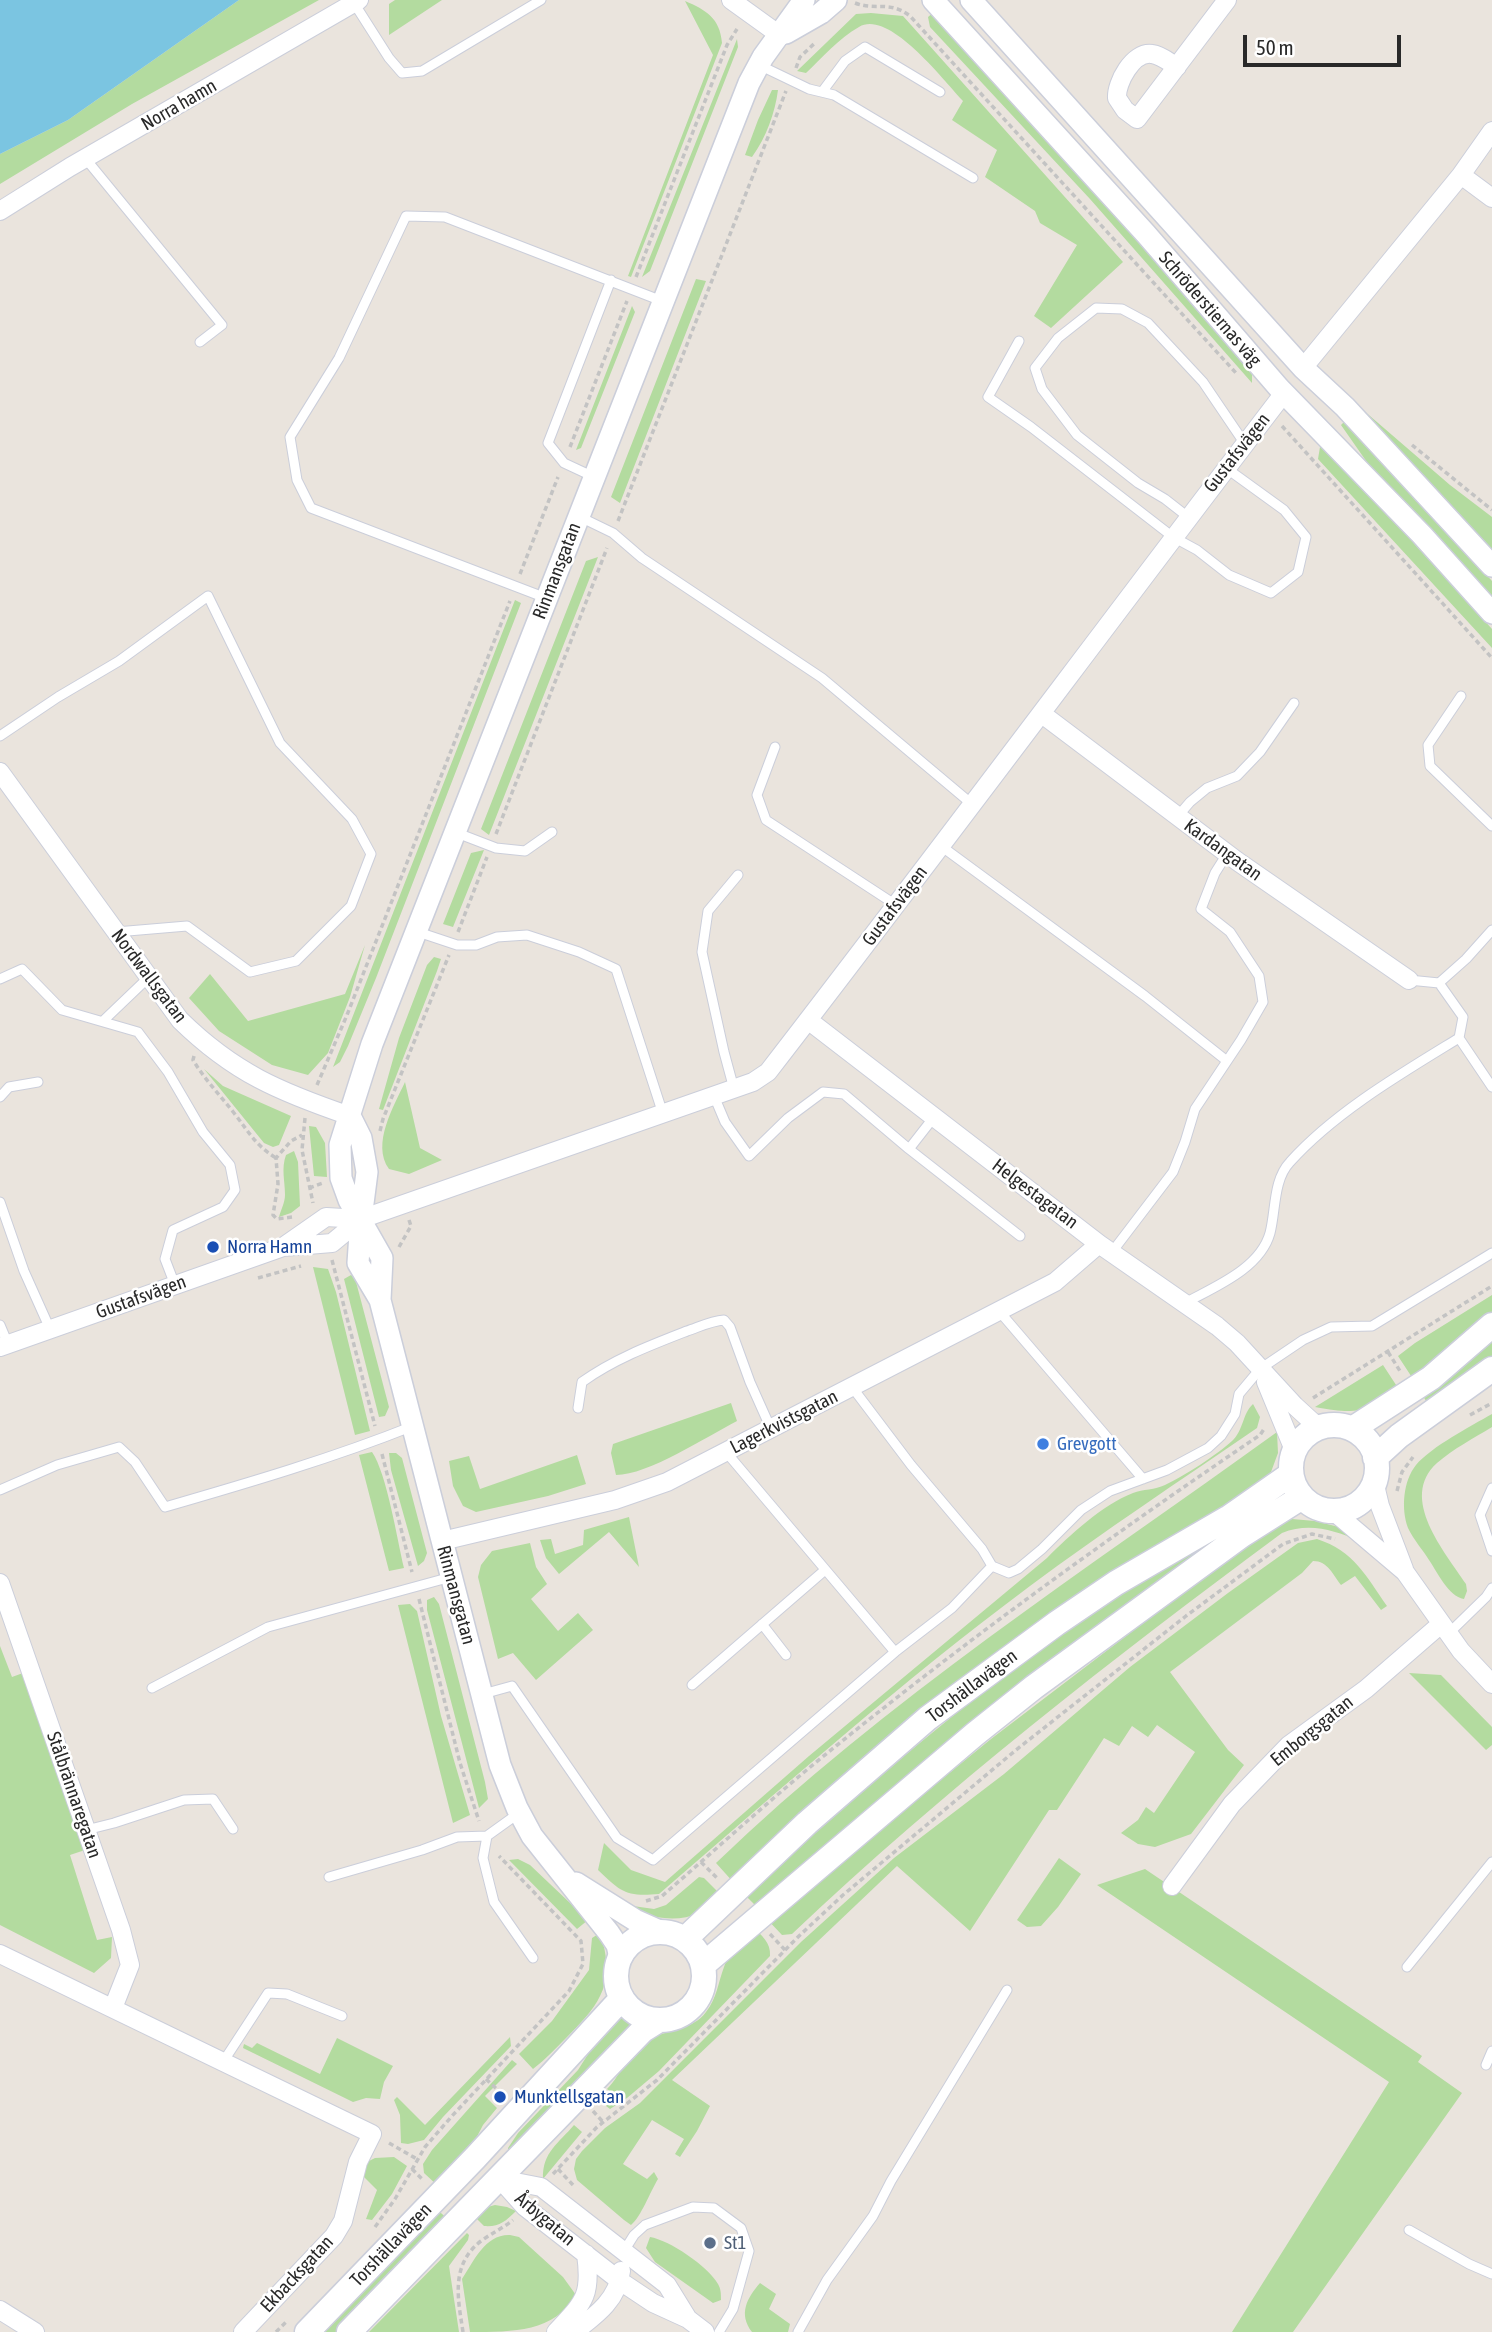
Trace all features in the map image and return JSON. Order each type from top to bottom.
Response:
[{"type":"main road","points":[[1352,1429],[1431,1378],[1492,1325]]},
{"type":"main road","points":[[1375,1470],[1368,1442],[1352,1429],[1335,1425],[1307,1434],[1294,1450],[1291,1475],[1296,1489],[1318,1508],[1333,1511],[1350,1508],[1359,1503],[1370,1490],[1375,1470],[1399,1436],[1492,1369]]},
{"type":"main road","name":"Torshällavägen","points":[[673,1936],[928,1718],[1116,1583],[1228,1518],[1291,1475]]},
{"type":"main road","name":"Torshällavägen","points":[[703,1965],[965,1742],[1034,1687],[1242,1535],[1303,1497]]},
{"type":"main road","points":[[653,1933],[673,1936],[698,1953],[703,1965],[704,1986],[697,2001],[684,2013],[668,2020],[648,2018],[635,2012],[622,1998],[617,1975],[620,1958],[637,1939],[653,1933]]},
{"type":"main road","name":"Torshällavägen","points":[[301,2322],[475,2158],[622,1998]]},
{"type":"main road","name":"Torshällavägen","points":[[349,2332],[643,2030],[659,2020]]},
{"type":"main road","points":[[475,2158],[500,2178]]},
{"type":"street","points":[[731,0],[781,36]]},
{"type":"street","name":"Rinmansgatan","points":[[620,1958],[613,1939],[532,1836],[519,1813],[500,1765],[380,1300],[358,1263],[361,1219],[349,1200],[341,1178],[340,1144],[372,1044],[749,83],[804,0]]},
{"type":"street","name":"Schröderstiernas väg","points":[[933,0],[1146,234],[1283,393],[1422,535],[1492,613]]},
{"type":"street","name":"Schröderstiernas väg","points":[[971,0],[1303,368],[1345,407],[1492,566]]},
{"type":"street","points":[[1177,67],[1227,0]]},
{"type":"street","name":"Norra hamn","points":[[0,211],[85,158],[356,2]]},
{"type":"street","name":"Rinmansgatan","points":[[781,36],[846,2]]},
{"type":"street","points":[[1283,393],[1461,175],[1492,131]]},
{"type":"street","points":[[1461,175],[1492,198]]},
{"type":"street","name":"Gustafsvägen","points":[[4,1346],[283,1247],[332,1243],[361,1219],[753,1082],[768,1072],[1283,393]]},
{"type":"street","name":"Kardangatan","points":[[1042,714],[1227,854],[1409,980]]},
{"type":"street","name":"Nordwallsgatan","points":[[0,772],[180,1020],[199,1039],[256,1080],[350,1116]]},
{"type":"street","name":"Helgestagatan","points":[[808,1020],[1105,1248],[1227,1334],[1260,1369],[1288,1410],[1319,1428]]},
{"type":"street","name":"Gustafsvägen","points":[[283,1247],[326,1217],[361,1219]]},
{"type":"street","name":"Lagerkvistsgatan","points":[[442,1541],[615,1500],[667,1482],[1055,1282],[1105,1248]]},
{"type":"street","name":"Helgestagatan","points":[[1288,1410],[1294,1450]]},
{"type":"street","points":[[1375,1470],[1380,1506],[1405,1573]]},
{"type":"street","points":[[1333,1511],[1405,1573],[1461,1651],[1492,1684]]},
{"type":"street","name":"Stålbrännaregatan","points":[[0,1583],[121,1930],[130,1965],[113,2008]]},
{"type":"street","name":"Emborgsgatan","points":[[1172,1886],[1232,1804],[1289,1745],[1445,1629]]},
{"type":"street","name":"Rinmansgatan","points":[[564,1875],[625,1914],[673,1936]]},
{"type":"street","points":[[0,1954],[372,2134]]},
{"type":"street","name":"Ekbacksgatan","points":[[243,2332],[339,2229],[345,2216],[358,2162],[372,2134]]},
{"type":"street","name":"Årbygatan","points":[[688,2319],[667,2286],[541,2187],[500,2179],[525,2207],[620,2281],[653,2303],[688,2319],[705,2332]]},
{"type":"street","points":[[574,2332],[604,2310],[620,2281],[624,2252]]},
{"type":"street","points":[[556,2332],[586,2294],[590,2280],[586,2254]]},
{"type":"street","points":[[0,2310],[35,2332]]},
{"type":"lane","points":[[356,2],[389,58],[402,73],[422,71],[541,0]]},
{"type":"lane","points":[[822,92],[845,61],[865,47],[940,92]]},
{"type":"lane","points":[[759,65],[790,80],[834,95],[973,178]]},
{"type":"lane","points":[[85,158],[222,325],[200,342]]},
{"type":"lane","points":[[546,598],[311,508],[297,480],[290,437],[339,359],[405,216],[445,217],[662,301]]},
{"type":"lane","points":[[594,477],[564,463],[548,443],[611,280]]},
{"type":"lane","points":[[1188,517],[1138,483],[1077,435],[1042,389],[1035,368],[1058,338],[1096,308],[1122,309],[1148,323],[1203,382],[1224,417],[1245,444]]},
{"type":"lane","points":[[1019,341],[988,397],[1173,537],[1198,550],[1229,575],[1271,593],[1297,572],[1306,537],[1284,510],[1226,468]]},
{"type":"lane","points":[[578,516],[613,533],[642,558],[822,678],[973,805]]},
{"type":"lane","points":[[0,736],[119,661],[208,596],[280,743],[352,819],[371,854],[351,906],[296,961],[250,972],[187,926],[116,932]]},
{"type":"lane","points":[[1461,696],[1427,744],[1430,766],[1492,826]]},
{"type":"lane","points":[[1178,816],[1207,788],[1237,776],[1260,752],[1294,704]]},
{"type":"lane","points":[[775,747],[757,795],[766,820],[896,905]]},
{"type":"lane","points":[[455,832],[491,846],[525,851],[552,832]]},
{"type":"lane","points":[[941,846],[1145,996],[1227,1060]]},
{"type":"lane","points":[[1105,1248],[1173,1172],[1195,1108],[1263,1002],[1259,976],[1230,932],[1200,909],[1227,854]]},
{"type":"lane","points":[[734,1088],[702,952],[708,911],[738,875]]},
{"type":"lane","points":[[1409,980],[1440,983],[1466,960],[1492,930]]},
{"type":"lane","points":[[416,931],[453,944],[476,945],[497,937],[527,935],[579,952],[616,969],[663,1114]]},
{"type":"lane","points":[[0,979],[22,969],[62,1010],[138,1032],[168,1072],[203,1132],[230,1165],[235,1190],[223,1207],[173,1230],[165,1258],[175,1285]]},
{"type":"lane","points":[[103,1021],[149,977]]},
{"type":"lane","points":[[1440,983],[1463,1017],[1459,1038],[1492,1087]]},
{"type":"lane","points":[[1184,1304],[1229,1279],[1254,1259],[1269,1235],[1275,1196],[1287,1164],[1328,1125],[1459,1038]]},
{"type":"lane","points":[[0,1097],[9,1087],[38,1082]]},
{"type":"lane","points":[[714,1096],[726,1122],[749,1156],[788,1118],[824,1092],[844,1094],[1020,1236]]},
{"type":"lane","points":[[909,1149],[934,1117]]},
{"type":"lane","points":[[0,1202],[24,1271],[50,1329]]},
{"type":"lane","points":[[852,1387],[911,1465],[982,1549],[992,1566],[1009,1573],[1042,1549],[1081,1510],[1110,1491],[1188,1460],[1215,1442],[1234,1414],[1239,1394],[1260,1369],[1303,1340],[1331,1327],[1372,1326],[1492,1253]]},
{"type":"lane","points":[[999,1311],[1143,1479]]},
{"type":"lane","points":[[578,1408],[582,1382],[604,1366],[692,1329],[724,1320],[730,1327],[771,1429]]},
{"type":"lane","points":[[0,1325],[4,1346]]},
{"type":"lane","points":[[0,1490],[57,1465],[119,1447],[135,1462],[165,1507],[378,1440],[413,1426]]},
{"type":"lane","points":[[726,1452],[895,1652]]},
{"type":"lane","points":[[1492,1488],[1480,1515],[1492,1551]]},
{"type":"lane","points":[[481,1695],[512,1686],[617,1838],[653,1860],[895,1652],[952,1608],[992,1566]]},
{"type":"lane","points":[[692,1685],[825,1570]]},
{"type":"lane","points":[[152,1688],[268,1627],[451,1577]]},
{"type":"lane","points":[[1445,1629],[1486,1597],[1492,1588]]},
{"type":"lane","points":[[762,1624],[786,1655]]},
{"type":"lane","points":[[86,1830],[184,1800],[213,1799],[233,1829]]},
{"type":"lane","points":[[328,1877],[457,1837],[486,1836],[519,1813]]},
{"type":"lane","points":[[486,1836],[483,1858],[494,1902],[533,1958]]},
{"type":"lane","points":[[1407,1966],[1492,1862]]},
{"type":"lane","points":[[798,2332],[827,2280],[873,2216],[891,2181],[1007,1990]]},
{"type":"lane","points":[[223,2062],[268,1993],[287,1994],[342,2017]]},
{"type":"lane","points":[[1486,2066],[1492,2051]]},
{"type":"lane","points":[[624,2252],[634,2235],[645,2225],[693,2207],[714,2208],[741,2228],[749,2251],[733,2309],[719,2332]]},
{"type":"lane","points":[[1409,2230],[1492,2274]]},
{"type":"path","points":[[846,2],[895,7],[910,16],[1237,375]]},
{"type":"path","points":[[378,1143],[383,1119],[790,80],[800,57],[819,39]]},
{"type":"path","points":[[1270,411],[1492,658]]},
{"type":"path","points":[[199,1039],[193,1060],[205,1080],[261,1149],[276,1158]]},
{"type":"path","points":[[290,1217],[277,1219],[273,1215],[278,1184],[276,1158],[290,1141],[302,1135]]},
{"type":"path","points":[[331,1258],[460,1763],[475,1810],[486,1836],[505,1865],[581,1941],[583,1964],[569,1991],[452,2116],[417,2159],[395,2199],[368,2235]]},
{"type":"path","points":[[637,1899],[647,1901],[662,1896],[845,1739],[1070,1567],[1260,1435],[1267,1423],[1302,1400],[1315,1397],[1492,1286]]},
{"type":"path","points":[[1463,1420],[1492,1403]]},
{"type":"path","points":[[1397,1498],[1402,1472],[1415,1454]]},
{"type":"path","points":[[558,2169],[588,2135],[657,2080],[843,1895],[1100,1682],[1283,1544],[1312,1534],[1329,1536],[1342,1542]]},
{"type":"path","points":[[486,2079],[502,2094]]},
{"type":"path","points":[[592,2110],[603,2122]]},
{"type":"path","points":[[372,2134],[417,2159]]},
{"type":"path","points":[[463,2332],[457,2294],[462,2266],[480,2242],[501,2230],[517,2216]]},
{"type":"path","points":[[276,2332],[301,2322]]},
{"type":"green space","points":[[239,0],[319,0],[132,104],[0,184],[0,154],[68,120]]},
{"type":"green space","points":[[395,0],[442,0],[389,35],[389,4]]},
{"type":"green space","points":[[685,1],[711,16],[721,34],[722,43],[631,277],[628,276],[713,55]]},
{"type":"green space","points":[[934,12],[1247,357],[1252,371],[1252,383],[1090,199],[930,27],[928,17]]},
{"type":"green space","points":[[856,14],[903,16],[1123,262],[1051,328],[1034,316],[1077,245],[1040,223],[1035,211],[985,177],[997,150],[952,120],[963,101],[915,49],[885,28],[871,24],[859,27],[845,37],[806,73],[797,71]]},
{"type":"green space","points":[[737,39],[738,47],[650,271],[642,277]]},
{"type":"green space","points":[[772,90],[778,90],[766,134],[752,157],[745,155],[758,120]]},
{"type":"green space","points":[[696,279],[706,281],[620,503],[611,497]]},
{"type":"green space","points":[[632,306],[635,312],[581,448],[576,450]]},
{"type":"green space","points":[[1363,410],[1450,485],[1492,517],[1492,553]]},
{"type":"green space","points":[[1345,421],[1492,581],[1492,599],[1371,468],[1341,425]]},
{"type":"green space","points":[[1321,441],[1492,629],[1492,648],[1318,459]]},
{"type":"green space","points":[[598,557],[489,835],[481,829],[586,561]]},
{"type":"green space","points":[[515,600],[521,603],[376,978],[348,1046],[340,1062],[333,1067]]},
{"type":"green space","points":[[484,850],[453,927],[443,924],[471,853]]},
{"type":"green space","points":[[365,945],[350,997],[328,1053],[308,1075],[272,1065],[219,1031],[189,998],[210,974],[248,1021],[345,994]]},
{"type":"green space","points":[[434,957],[441,959],[437,971],[383,1110],[379,1109],[399,1038],[427,965]]},
{"type":"green space","points":[[204,1069],[223,1086],[291,1116],[279,1145],[273,1147],[264,1143]]},
{"type":"green space","points":[[405,1082],[420,1148],[442,1160],[409,1174],[389,1169],[382,1148],[390,1113]]},
{"type":"green space","points":[[309,1126],[316,1127],[325,1143],[327,1177],[314,1176]]},
{"type":"green space","points":[[294,1151],[298,1162],[300,1206],[279,1217],[285,1198],[283,1170],[286,1155]]},
{"type":"green space","points":[[313,1267],[328,1269],[336,1292],[370,1431],[355,1435]]},
{"type":"green space","points":[[351,1275],[355,1278],[389,1407],[385,1416],[379,1417],[344,1279]]},
{"type":"green space","points":[[1492,1295],[1492,1315],[1415,1382],[1398,1356]]},
{"type":"green space","points":[[1492,1339],[1492,1360],[1428,1404],[1421,1393]]},
{"type":"green space","points":[[1383,1365],[1400,1391],[1359,1410],[1341,1411],[1315,1407]]},
{"type":"green space","points":[[731,1403],[737,1421],[660,1462],[644,1469],[616,1475],[611,1453],[613,1444]]},
{"type":"green space","points":[[1253,1404],[1260,1417],[1257,1428],[1086,1545],[982,1622],[842,1737],[659,1894],[631,1894],[598,1870],[604,1843],[631,1870],[665,1882],[809,1756],[1047,1558],[1087,1521],[1121,1498],[1161,1487],[1200,1465],[1226,1446],[1236,1437]]},
{"type":"green space","points":[[1492,1414],[1492,1427],[1437,1463],[1426,1477],[1422,1492],[1429,1525],[1466,1584],[1464,1599],[1448,1589],[1410,1532],[1404,1512],[1404,1495],[1408,1479],[1423,1458],[1452,1437]]},
{"type":"green space","points":[[1277,1432],[1278,1453],[1271,1472],[1244,1495],[1156,1546],[734,1883],[716,1863],[781,1803],[918,1691]]},
{"type":"green space","points":[[372,1452],[387,1491],[404,1568],[389,1571],[359,1455]]},
{"type":"green space","points":[[389,1453],[396,1453],[402,1458],[427,1553],[418,1566],[391,1470]]},
{"type":"green space","points":[[577,1455],[586,1484],[548,1496],[476,1512],[463,1506],[453,1486],[449,1461],[469,1456],[480,1489]]},
{"type":"green space","points":[[1250,1516],[756,1906],[743,1893],[976,1697],[1093,1610]]},
{"type":"green space","points":[[629,1517],[639,1567],[609,1532],[559,1574],[546,1558],[540,1540],[551,1539],[555,1554],[583,1545],[584,1530]]},
{"type":"green space","points":[[1292,1519],[1339,1527],[1359,1541],[1312,1528],[1282,1533],[1031,1726],[909,1828],[792,1934],[782,1935],[765,1917],[797,1897],[991,1739],[1269,1527]]},
{"type":"green space","points":[[1317,1539],[1341,1550],[1350,1558],[1387,1606],[1381,1610],[1355,1576],[1341,1585],[1323,1563],[1313,1561],[1302,1573],[1170,1672],[1228,1750],[1244,1765],[1191,1834],[1155,1847],[1138,1844],[1121,1833],[1138,1820],[1146,1807],[1154,1813],[1195,1752],[1157,1725],[1148,1737],[1132,1726],[1119,1746],[1104,1738],[1057,1810],[1049,1810],[970,1931],[897,1866],[672,2080],[710,2106],[680,2157],[675,2154],[684,2139],[652,2120],[623,2164],[647,2179],[654,2172],[658,2179],[631,2225],[577,2180],[574,2169],[576,2159],[582,2151],[605,2128],[640,2103],[801,1942],[894,1858],[1004,1774],[1130,1667],[1228,1593],[1298,1543]]},
{"type":"green space","points":[[530,1543],[536,1567],[547,1584],[531,1599],[558,1631],[578,1613],[593,1630],[536,1680],[513,1653],[498,1659],[478,1577],[481,1565],[492,1551]]},
{"type":"green space","points":[[434,1597],[439,1604],[485,1782],[488,1799],[479,1808],[427,1610],[427,1600]]},
{"type":"green space","points":[[410,1604],[417,1611],[441,1716],[470,1815],[453,1823],[398,1605]]},
{"type":"green space","points":[[0,1646],[12,1677],[23,1673],[85,1850],[70,1855],[97,1940],[112,1937],[111,1958],[94,1973],[0,1925]]},
{"type":"green space","points":[[1409,1673],[1441,1675],[1492,1727],[1492,1745],[1486,1750]]},
{"type":"green space","points":[[1059,1858],[1081,1874],[1041,1926],[1027,1927],[1017,1920]]},
{"type":"green space","points":[[518,1859],[530,1865],[588,1920],[577,1929],[509,1860]]},
{"type":"green space","points":[[1145,1869],[1422,2056],[1418,2062],[1462,2093],[1293,2332],[1232,2332],[1389,2082],[1097,1885]]},
{"type":"green space","points":[[699,1877],[704,1878],[721,1895],[699,1913],[682,1918],[665,1918],[632,1909],[633,1906],[654,1909],[666,1905]]},
{"type":"green space","points":[[752,1927],[767,1943],[770,1956],[659,2071],[627,2098],[610,2109],[606,2106],[615,2096],[607,2089],[635,2049],[648,2039],[694,2023],[706,2012],[715,1996],[729,1956]]},
{"type":"green space","points":[[600,1933],[607,1965],[603,1990],[598,2001],[580,2023],[533,2069],[519,2054],[552,2021],[589,1970],[592,1938]]},
{"type":"green space","points":[[621,2015],[638,2026],[508,2156],[508,2148],[518,2133],[578,2070],[597,2040]]},
{"type":"green space","points":[[510,2037],[511,2046],[424,2140],[401,2143],[400,2115],[394,2100],[397,2097],[425,2125]]},
{"type":"green space","points":[[337,2038],[393,2066],[384,2082],[380,2099],[366,2098],[353,2102],[243,2048],[244,2044],[252,2048],[257,2043],[320,2074]]},
{"type":"green space","points":[[512,2060],[517,2064],[485,2096],[497,2108],[483,2125],[468,2154],[438,2186],[424,2173],[423,2164],[432,2150]]},
{"type":"green space","points":[[574,2125],[582,2132],[543,2179],[548,2155]]},
{"type":"green space","points":[[394,2157],[407,2166],[392,2194],[372,2220],[366,2219],[377,2190],[361,2174],[363,2164],[375,2158]]},
{"type":"green space","points":[[495,2205],[516,2211],[494,2226],[484,2226],[473,2215],[480,2209]]},
{"type":"green space","points":[[434,2207],[449,2220],[338,2332],[313,2332]]},
{"type":"green space","points":[[467,2233],[468,2240],[449,2266],[459,2332],[369,2332]]},
{"type":"green space","points":[[501,2236],[519,2237],[563,2277],[576,2295],[567,2307],[544,2323],[517,2330],[470,2332],[462,2279],[487,2244]]},
{"type":"green space","points":[[650,2237],[677,2248],[706,2269],[719,2286],[721,2300],[713,2303],[655,2262],[646,2248]]},
{"type":"green space","points":[[760,2283],[776,2294],[769,2309],[790,2324],[788,2332],[752,2332],[748,2325],[746,2306]]},
{"type":"water","points":[[0,0],[239,0],[68,120],[0,154]]},
{"type":"place","name":"Norra Hamn","points":[[213,1247]]},
{"type":"place","name":"Grevgott","points":[[1043,1444]]},
{"type":"place","name":"Munktellsgatan","points":[[500,2097]]},
{"type":"place","name":"St1","points":[[710,2243]]}]
